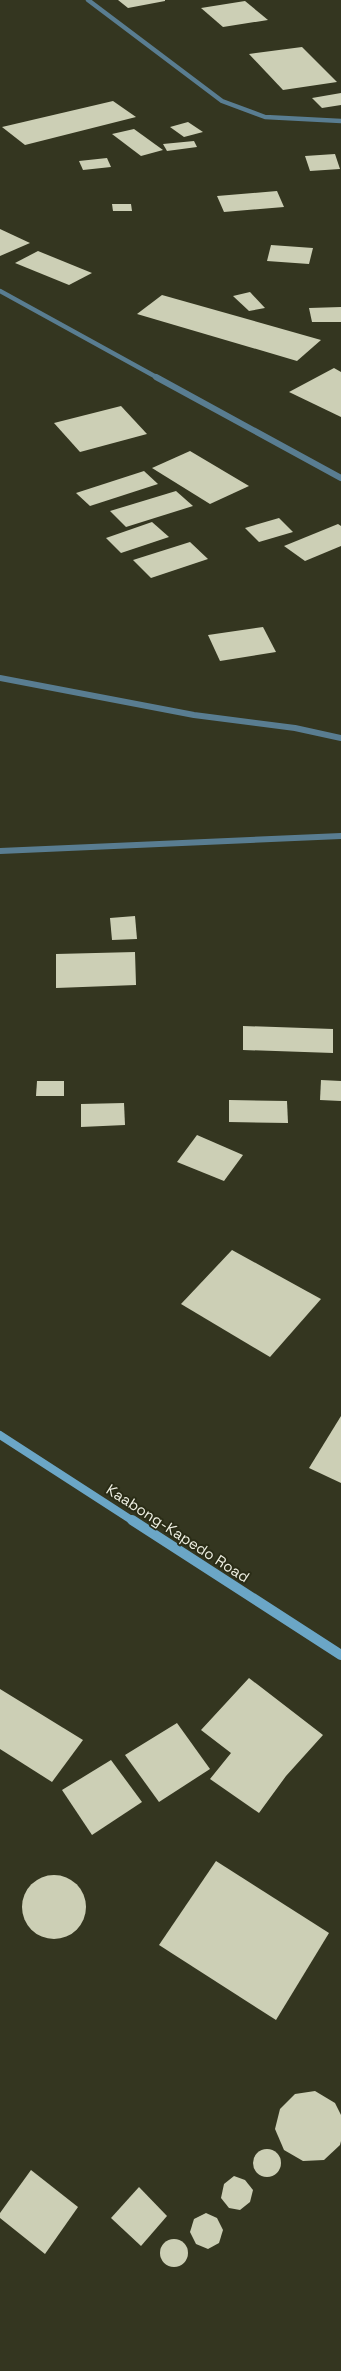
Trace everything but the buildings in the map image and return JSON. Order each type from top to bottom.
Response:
[{"type":"main road","name":"Kaabong-Kapedo Road","points":[[0,1435],[341,1655]]},
{"type":"street","points":[[88,0],[222,100],[266,117],[341,121]]},
{"type":"street","points":[[0,291],[341,478]]},
{"type":"street","points":[[1,680],[194,715],[295,728],[341,738]]},
{"type":"street","points":[[0,851],[341,836]]}]
